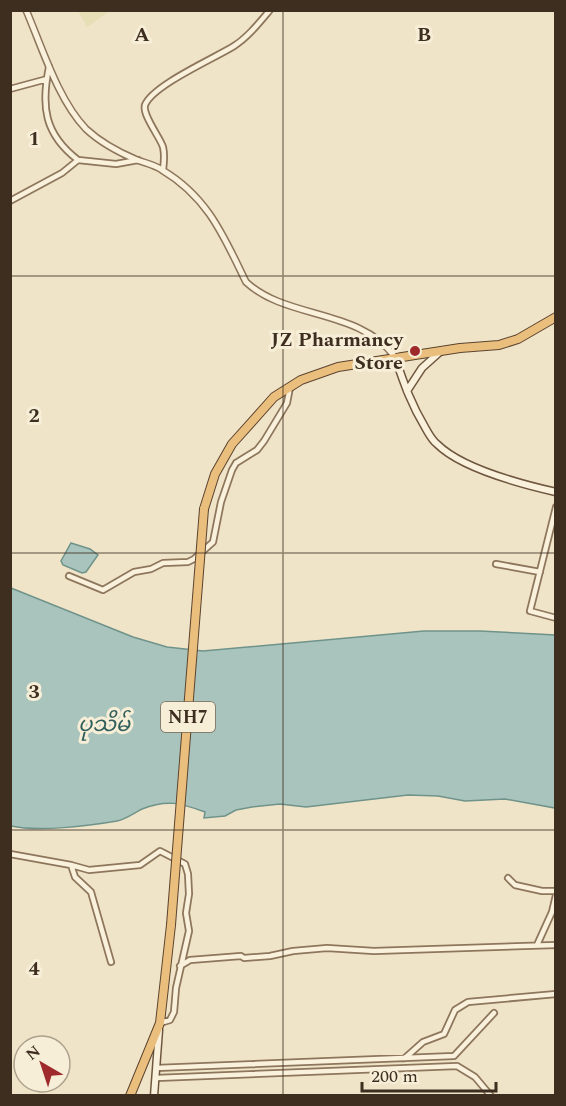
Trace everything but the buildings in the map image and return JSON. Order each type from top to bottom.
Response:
[{"type":"highway","name":"NH7","points":[[130,1095],[160,1023],[171,925],[204,509],[215,474],[231,444],[274,397],[301,380],[338,367],[395,357],[499,345],[518,339],[555,317]]},
{"type":"main road","points":[[407,391],[422,368],[441,351]]},
{"type":"main road","points":[[395,357],[411,404],[435,443],[450,455],[483,470],[531,487],[555,492]]},
{"type":"main road","points":[[154,1095],[160,1023]]},
{"type":"street","points":[[26,10],[59,87],[74,115],[107,146],[163,170],[194,194],[216,222],[246,282],[254,290],[363,330],[388,348],[395,357]]},
{"type":"street","points":[[163,170],[165,159],[163,145],[146,114],[147,102],[160,89],[188,70],[234,46],[270,10]]},
{"type":"street","points":[[50,64],[44,98],[47,118],[56,137],[70,154],[78,160],[116,164],[138,160]]},
{"type":"street","points":[[10,88],[46,81],[59,87]]},
{"type":"street","points":[[10,201],[62,173],[78,160]]},
{"type":"street","points":[[69,576],[103,590],[134,572],[151,569],[163,563],[188,562],[194,559],[213,542],[221,502],[232,470],[236,463],[256,450],[264,441],[287,403],[290,387]]},
{"type":"street","points":[[555,507],[530,611],[555,618]]},
{"type":"street","points":[[496,564],[540,572]]},
{"type":"street","points":[[10,854],[89,870],[140,865],[160,851],[185,864],[188,874],[189,894],[186,913],[189,931],[180,966],[174,1012],[170,1020],[160,1023]]},
{"type":"street","points":[[71,865],[75,877],[91,892],[111,962]]},
{"type":"street","points":[[508,878],[515,885],[555,893],[554,912],[537,945]]},
{"type":"street","points":[[180,966],[190,960],[270,956],[327,948],[385,951],[555,945]]},
{"type":"street","points":[[405,1058],[423,1042],[444,1034],[455,1010],[464,1004],[476,1000],[555,994]]},
{"type":"street","points":[[156,1068],[454,1056],[494,1013]]},
{"type":"street","points":[[156,1078],[457,1066],[467,1070],[491,1095]]},
{"type":"shaded area","points":[[78,11],[110,11],[87,27]]},
{"type":"water","points":[[71,543],[90,549],[98,555],[86,572],[82,573],[63,565],[61,561]]},
{"type":"water","name":"ပုသိမ်","points":[[11,588],[133,637],[167,647],[203,651],[424,631],[555,635],[555,808],[505,799],[465,801],[438,796],[408,795],[306,807],[280,804],[252,807],[236,810],[225,816],[204,818],[205,812],[181,804],[167,803],[151,806],[120,820],[105,823],[49,828],[11,826]]},
{"type":"place","name":"JZ Pharmancy Store","points":[[415,351]]}]
